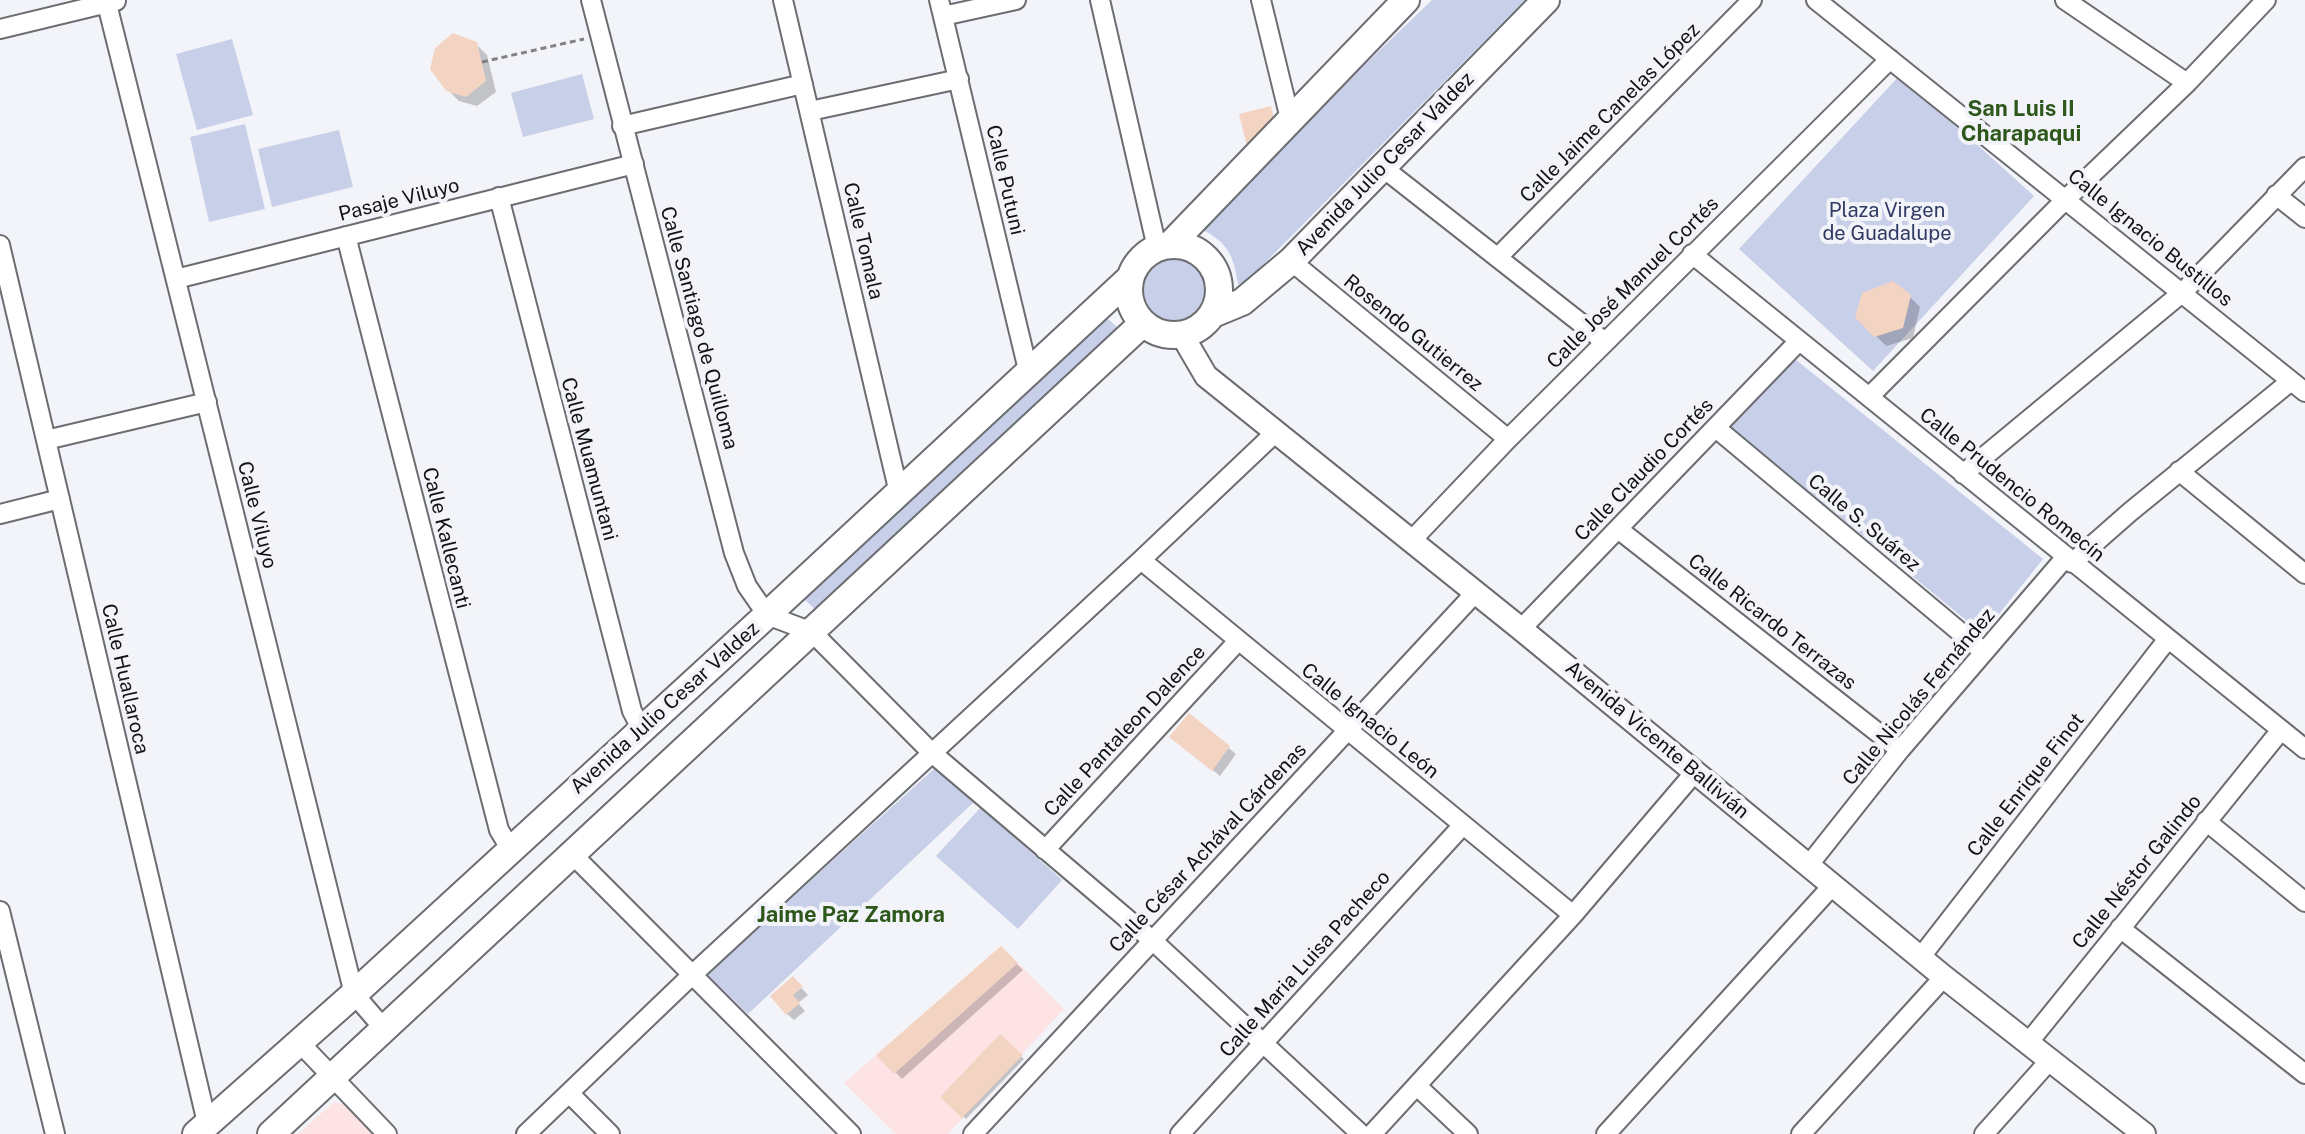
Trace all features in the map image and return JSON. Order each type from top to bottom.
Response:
[{"type":"main road","points":[[1164,247],[1184,246],[1198,252],[1216,273],[1219,286],[1213,314],[1195,331],[1182,335],[1161,334],[1142,324],[1133,310],[1128,294],[1130,278],[1143,257],[1164,247],[1406,0]]},
{"type":"main road","name":"Avenida Julio Cesar Valdez","points":[[1213,314],[1242,302],[1291,261],[1546,0]]},
{"type":"main road","name":"Avenida Julio Cesar Valdez","points":[[201,1129],[354,994],[1130,278]]},
{"type":"main road","points":[[271,1134],[1142,324]]},
{"type":"street","name":"Calle Santiago de Quilloma","points":[[591,0],[734,553],[747,586],[767,615]]},
{"type":"street","name":"Calle Tomala","points":[[783,0],[899,493]]},
{"type":"street","points":[[941,8],[1016,0]]},
{"type":"street","points":[[1100,0],[1164,247]]},
{"type":"street","points":[[1261,0],[1290,119]]},
{"type":"street","name":"Calle Jaime Canelas López","points":[[1498,257],[1752,0]]},
{"type":"street","name":"Calle Ignacio Bustillos","points":[[1816,0],[2298,386]]},
{"type":"street","points":[[2065,0],[2187,83]]},
{"type":"street","points":[[1869,397],[2066,199],[2187,83],[2266,0]]},
{"type":"street","points":[[0,29],[111,1]]},
{"type":"street","name":"Calle Viluyo","points":[[111,1],[176,279],[354,994],[385,1030]]},
{"type":"street","name":"Calle Putuni","points":[[941,8],[1028,370]]},
{"type":"street","name":"Calle José Manuel Cortés","points":[[1411,541],[1508,439],[1890,59]]},
{"type":"street","points":[[810,111],[959,79]]},
{"type":"street","points":[[622,126],[803,84]]},
{"type":"street","name":"Pasaje Viluyo","points":[[176,279],[634,164]]},
{"type":"street","points":[[1382,167],[1605,342]]},
{"type":"street","points":[[1963,474],[2183,292],[2305,167]]},
{"type":"street","points":[[2276,195],[2305,218]]},
{"type":"street","name":"Calle Muamuntani","points":[[499,197],[632,711],[642,730]]},
{"type":"street","name":"Calle Kallecanti","points":[[346,236],[499,830],[510,848]]},
{"type":"street","name":"Calle Huallaroca","points":[[0,245],[201,1129]]},
{"type":"street","name":"Calle Prudencio Romecín","points":[[1692,254],[2305,749]]},
{"type":"street","name":"Rosendo Gutierrez","points":[[1291,261],[1508,439]]},
{"type":"street","name":"Avenida Vicente Ballivián","points":[[1182,335],[1206,376],[1476,592],[1920,958],[2144,1134]]},
{"type":"street","name":"Calle Claudio Cortés","points":[[1521,629],[1799,341]]},
{"type":"street","name":"Calle Nicolás Fernández","points":[[1808,866],[1900,750],[2069,560],[2179,471],[2298,386]]},
{"type":"street","points":[[46,440],[207,402]]},
{"type":"street","name":"Calle S. Suárez","points":[[1716,428],[1984,652]]},
{"type":"street","points":[[526,1134],[692,975],[1276,432]]},
{"type":"street","points":[[2179,471],[2305,574]]},
{"type":"street","points":[[0,514],[60,499]]},
{"type":"street","name":"Calle Ricardo Terrazas","points":[[1618,529],[1900,750]]},
{"type":"street","name":"Calle Ignacio León","points":[[1141,560],[1573,915]]},
{"type":"street","name":"Calle César Achával Cárdenas","points":[[973,1134],[1476,592]]},
{"type":"street","points":[[767,615],[812,632],[932,753],[1152,940],[1361,1134]]},
{"type":"street","name":"Calle Enrique Finot","points":[[1920,958],[2167,640]]},
{"type":"street","name":"Calle Pantaleon Dalence","points":[[1045,850],[1238,641]]},
{"type":"street","name":"Calle Néstor Galindo","points":[[2028,1043],[2281,730]]},
{"type":"street","points":[[1372,1134],[1573,915],[1695,772]]},
{"type":"street","points":[[2206,821],[2305,902]]},
{"type":"street","name":"Calle Maria Luisa Pacheco","points":[[1180,1134],[1463,825]]},
{"type":"street","points":[[572,854],[851,1134]]},
{"type":"street","points":[[1606,1134],[1833,885]]},
{"type":"street","points":[[0,911],[55,1134]]},
{"type":"street","points":[[2120,928],[2305,1074]]},
{"type":"street","points":[[1801,1134],[1944,977]]},
{"type":"street","points":[[299,1042],[387,1134]]},
{"type":"street","points":[[1984,1134],[2050,1060]]},
{"type":"street","points":[[1417,1086],[1468,1134]]},
{"type":"street","points":[[570,1094],[610,1134]]},
{"type":"path","points":[[482,62],[600,35]]},
{"type":"shaded area","points":[[1001,946],[1064,1009],[948,1134],[896,1134],[844,1083]]},
{"type":"shaded area","points":[[334,1102],[344,1104],[372,1134],[298,1134]]},
{"type":"green space","points":[[1432,0],[1525,0],[1243,285],[1238,284],[1234,263],[1226,248],[1215,237],[1196,227]]},
{"type":"green space","points":[[232,39],[253,115],[197,130],[176,54]]},
{"type":"green space","points":[[582,74],[594,119],[523,137],[511,93]]},
{"type":"green space","name":"Plaza Virgen de Guadalupe","points":[[1900,75],[2034,196],[1873,371],[1739,249]]},
{"type":"green space","points":[[245,124],[265,209],[209,222],[190,137]]},
{"type":"green space","points":[[339,130],[353,187],[272,207],[258,149]]},
{"type":"green space","points":[[1174,255],[1187,257],[1198,265],[1206,276],[1206,302],[1198,313],[1187,321],[1174,323],[1161,321],[1150,313],[1142,302],[1140,289],[1142,276],[1150,265],[1161,257]]},
{"type":"green space","points":[[1103,314],[1122,332],[818,612],[803,598]]},
{"type":"green space","points":[[1795,359],[2043,559],[1983,634],[1729,426]]},
{"type":"green space","points":[[935,768],[974,802],[748,1014],[707,974]]},
{"type":"green space","points":[[981,807],[1062,880],[1018,929],[936,856]]},
{"type":"building","points":[[453,33],[477,42],[486,81],[466,97],[446,91],[430,69],[435,48]]},
{"type":"building","points":[[1271,106],[1276,128],[1249,154],[1239,114]]},
{"type":"building","points":[[1893,281],[1911,295],[1903,328],[1874,337],[1855,317],[1862,293]]},
{"type":"building","points":[[1189,713],[1230,746],[1212,771],[1169,737]]},
{"type":"building","points":[[1001,946],[1018,963],[894,1074],[876,1055]]},
{"type":"building","points":[[793,976],[803,987],[793,995],[800,1003],[786,1015],[770,996]]},
{"type":"building","points":[[1000,1034],[1023,1055],[962,1118],[940,1097]]},
{"type":"district","name":"San Luis II Charapaqui","points":[[2021,122]]},
{"type":"district","name":"Jaime Paz Zamora","points":[[851,915]]}]
